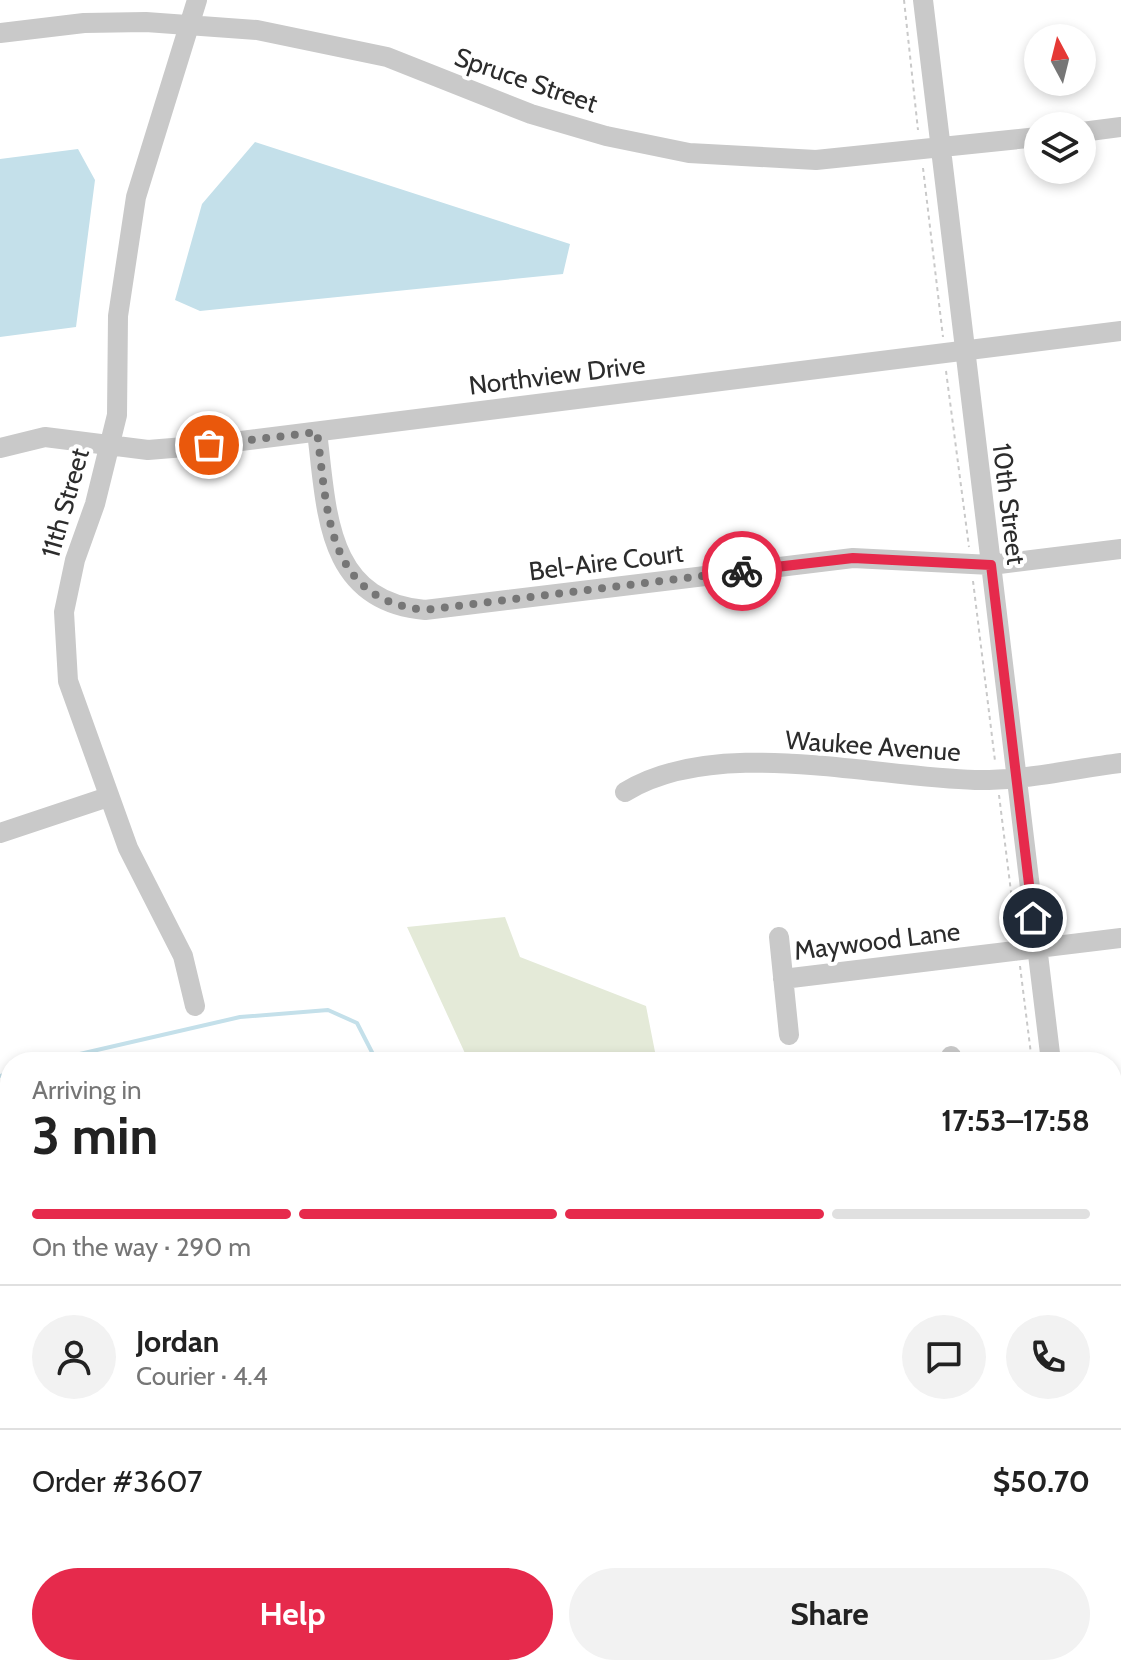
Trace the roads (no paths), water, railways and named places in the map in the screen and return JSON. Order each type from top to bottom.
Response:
[{"type":"street","name":"11th Street","points":[[195,1006],[183,956],[128,848],[68,681],[64,612],[75,560],[95,504],[117,415],[118,316],[136,197],[197,0]]},
{"type":"street","name":"10th Street","points":[[923,0],[991,565],[1006,778],[1027,950],[1049,1052]]},
{"type":"street","name":"Spruce Street","points":[[0,33],[84,23],[190,24],[257,30],[387,57],[531,114],[606,136],[689,153],[816,160],[940,150],[1024,139]]},
{"type":"street","points":[[1096,130],[1121,127]]},
{"type":"street","name":"Northview Drive","points":[[0,448],[45,437],[148,450],[317,432],[1121,331]]},
{"type":"street","name":"Bel-Aire Court","points":[[317,432],[327,513],[339,556],[366,590],[402,608],[425,610],[853,558],[991,565],[1121,549]]},
{"type":"street","name":"Waukee Avenue","points":[[625,792],[647,779],[672,771],[743,762],[977,780],[1121,763]]},
{"type":"street","points":[[0,833],[108,797]]},
{"type":"street","points":[[779,937],[789,1035]]},
{"type":"street","name":"Maywood Lane","points":[[783,979],[1121,938]]},
{"type":"water","points":[[255,142],[570,244],[563,274],[200,311],[175,300],[202,204]]},
{"type":"water","points":[[78,149],[95,180],[76,327],[0,337],[0,159]]},
{"type":"waterway","points":[[88,1052],[240,1017],[328,1010],[357,1023],[372,1052]]}]
